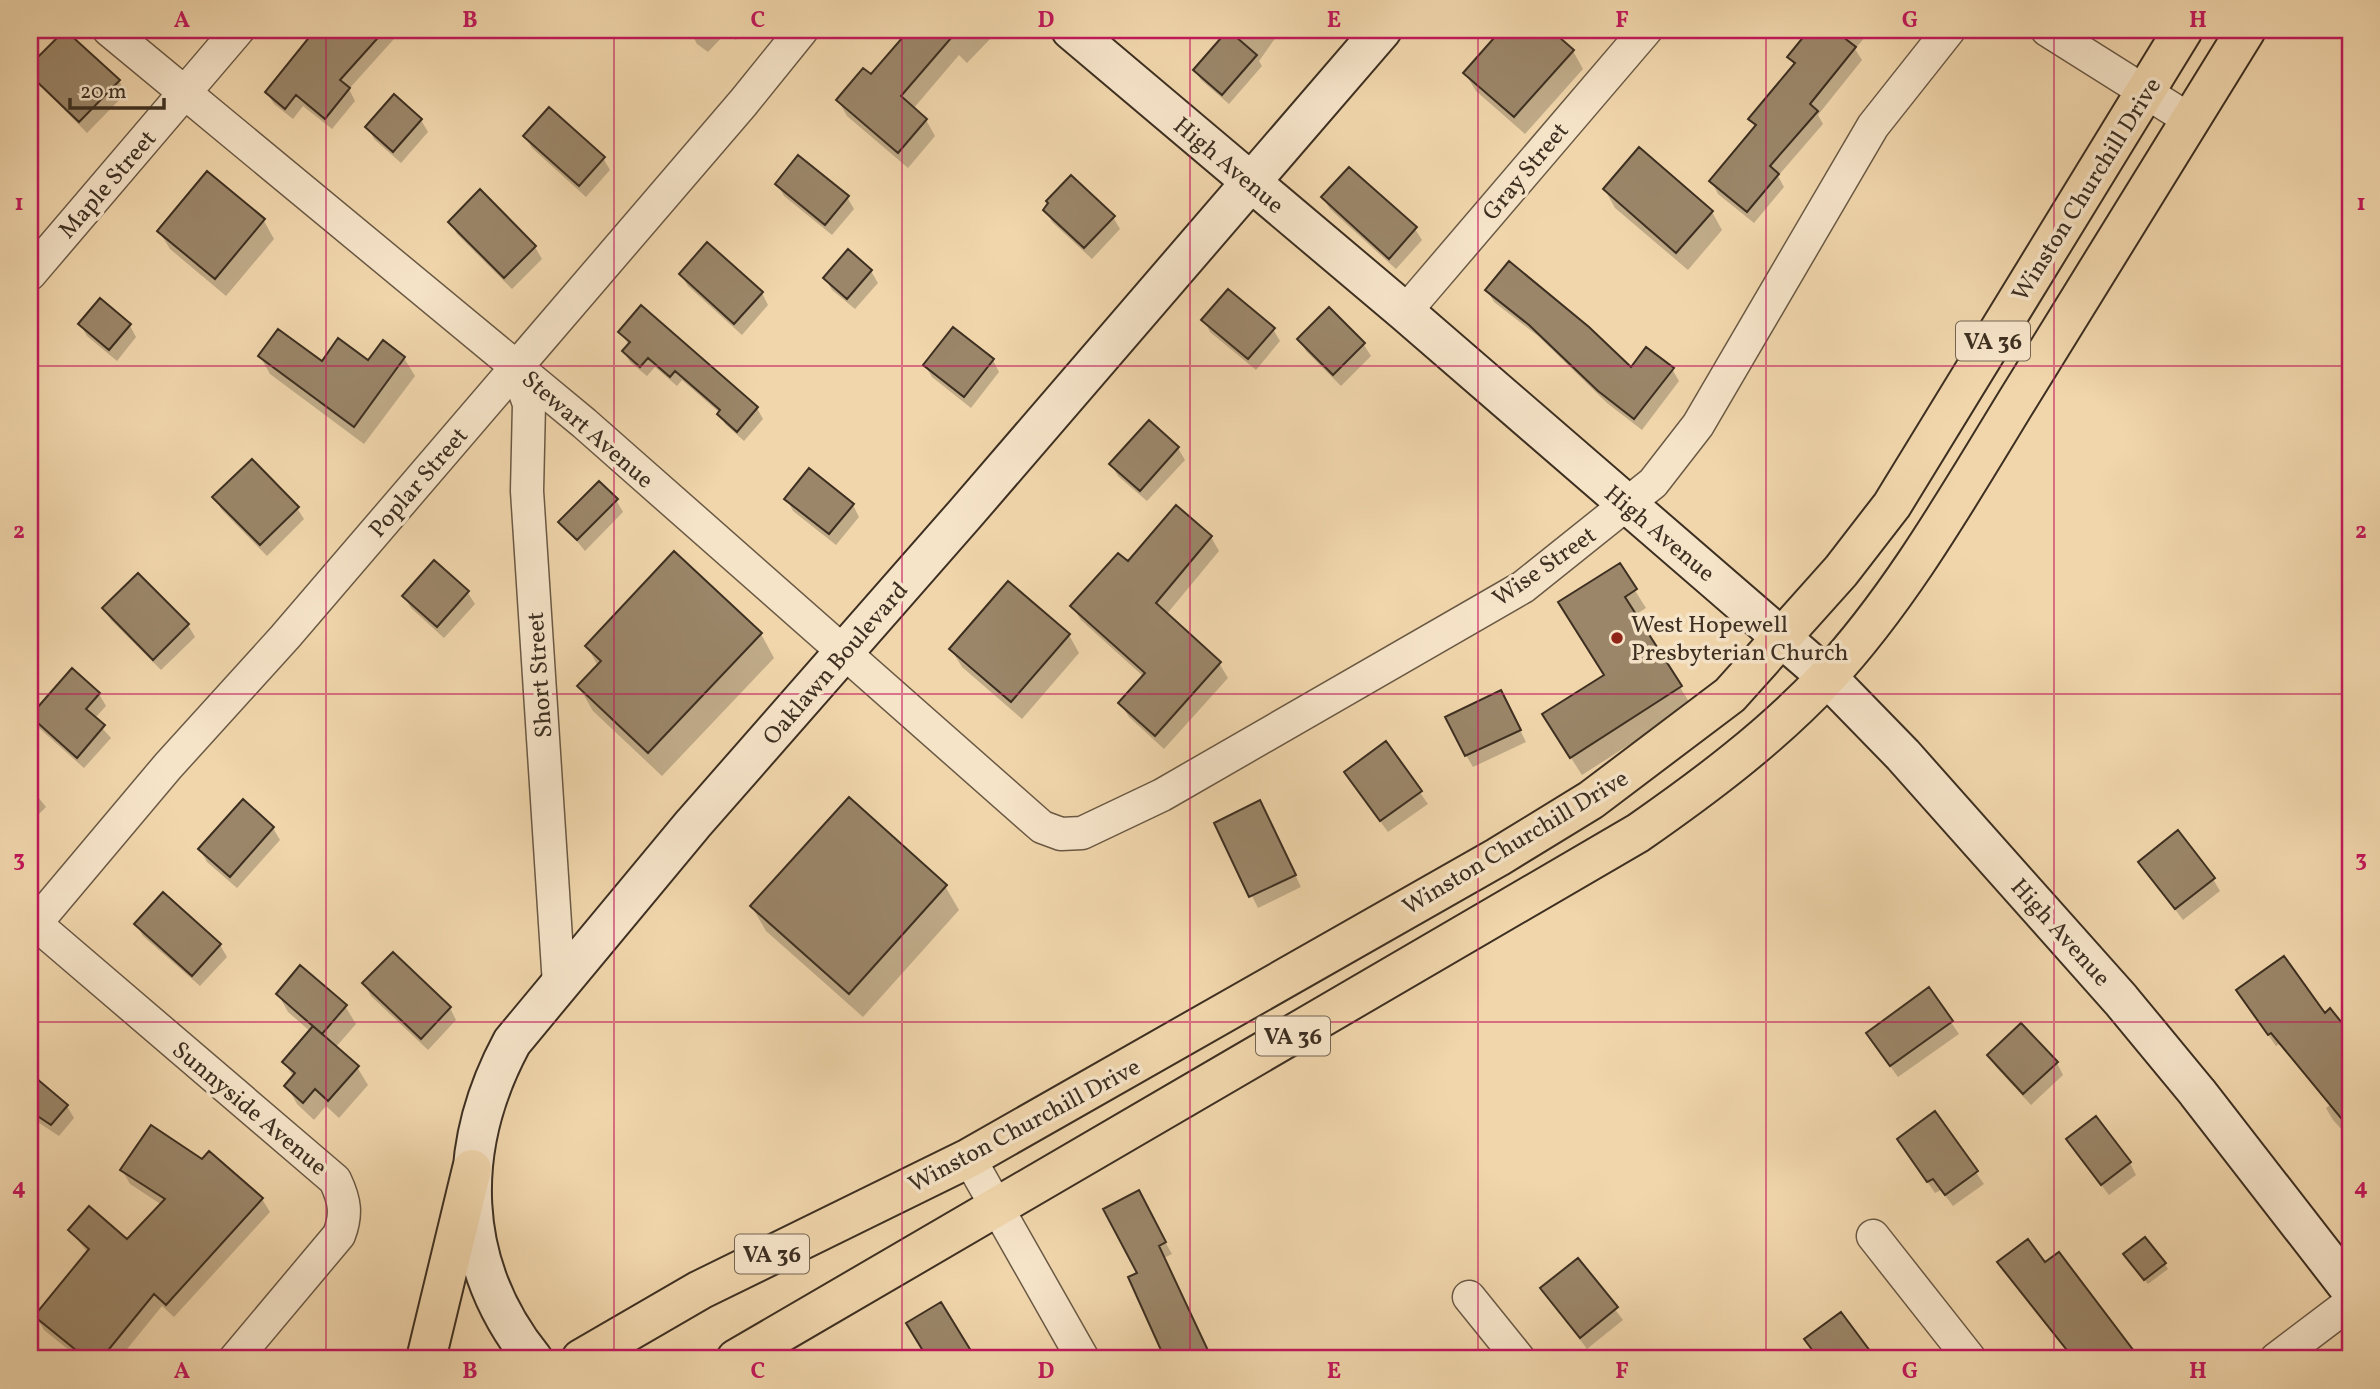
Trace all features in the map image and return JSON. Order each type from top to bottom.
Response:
[{"type":"highway","name":"Winston Churchill Drive","points":[[581,1359],[700,1290],[969,1158],[1498,857],[1591,800],[1730,695],[1784,638],[1892,505],[2183,30]]},
{"type":"highway","name":"VA 36","points":[[736,1359],[1638,833],[1697,792],[1780,723],[1827,677],[1880,610],[1956,501],[2246,30]]},
{"type":"highway","points":[[426,1359],[431,1348],[472,1169]]},
{"type":"street","name":"Stewart Avenue","points":[[109,30],[516,367],[1042,827],[1061,834]]},
{"type":"street","name":"Maple Street","points":[[30,274],[238,30]]},
{"type":"street","name":"Poplar Street","points":[[32,924],[168,766],[285,637],[743,103],[802,30]]},
{"type":"street","name":"High Avenue","points":[[1071,30],[1405,312],[1827,677],[1903,755],[2121,1000],[2197,1092],[2350,1289]]},
{"type":"street","name":"Oaklawn Boulevard","points":[[533,1359],[495,1301],[480,1259],[472,1214],[472,1169],[480,1116],[495,1073],[512,1042],[693,824],[1382,30]]},
{"type":"street","name":"Gray Street","points":[[1405,312],[1646,30]]},
{"type":"street","name":"Wise Street","points":[[1061,834],[1082,833],[1162,795],[1523,587],[1653,483],[1698,425],[1873,126],[1949,30]]},
{"type":"street","points":[[2048,30],[2190,120]]},
{"type":"street","name":"Short Street","points":[[516,367],[529,404],[527,491],[559,985]]},
{"type":"street","name":"Sunnyside Avenue","points":[[32,924],[335,1180],[345,1201],[345,1221],[339,1235],[235,1359]]},
{"type":"street","points":[[969,1158],[1083,1359]]},
{"type":"street","points":[[1873,1236],[1970,1359]]},
{"type":"street","points":[[1469,1297],[1519,1359]]},
{"type":"street","points":[[2276,1359],[2350,1303]]},
{"type":"building","points":[[65,30],[120,80],[79,122],[30,75],[30,65]]},
{"type":"building","points":[[315,30],[385,30],[340,80],[350,88],[325,119],[296,95],[285,109],[265,92]]},
{"type":"building","points":[[909,30],[958,30],[901,96],[927,119],[898,153],[836,100],[863,68],[871,74]]},
{"type":"building","points":[[1228,30],[1257,55],[1222,95],[1193,70]]},
{"type":"building","points":[[1501,30],[1551,30],[1574,50],[1514,117],[1463,73]]},
{"type":"building","points":[[1809,30],[1834,30],[1856,47],[1810,104],[1818,111],[1770,166],[1779,174],[1747,212],[1709,181],[1756,125],[1748,119],[1795,63],[1787,57]]},
{"type":"building","points":[[394,94],[422,119],[393,152],[365,127]]},
{"type":"building","points":[[549,107],[605,157],[579,186],[523,136]]},
{"type":"building","points":[[1639,147],[1713,211],[1676,253],[1603,189]]},
{"type":"building","points":[[798,155],[849,196],[825,225],[775,184]]},
{"type":"building","points":[[1349,167],[1417,227],[1389,259],[1321,197]]},
{"type":"building","points":[[207,171],[265,219],[215,279],[157,231]]},
{"type":"building","points":[[1071,175],[1115,216],[1084,248],[1043,210],[1048,203],[1046,201]]},
{"type":"building","points":[[480,189],[536,246],[504,278],[448,222]]},
{"type":"building","points":[[707,242],[763,292],[734,324],[679,274]]},
{"type":"building","points":[[848,249],[872,270],[847,299],[823,278]]},
{"type":"building","points":[[1509,261],[1589,327],[1631,367],[1646,347],[1674,368],[1634,419],[1598,391],[1529,325],[1485,290]]},
{"type":"building","points":[[1228,289],[1275,328],[1248,359],[1201,320]]},
{"type":"building","points":[[100,298],[131,324],[109,350],[78,324]]},
{"type":"building","points":[[641,305],[758,407],[737,432],[717,414],[720,410],[675,371],[670,377],[648,358],[640,367],[622,351],[630,342],[618,332]]},
{"type":"building","points":[[1329,307],[1365,343],[1333,375],[1297,339]]},
{"type":"building","points":[[953,327],[994,359],[964,397],[923,365]]},
{"type":"building","points":[[278,329],[322,361],[338,338],[368,360],[383,340],[405,357],[354,427],[258,356]]},
{"type":"building","points":[[1149,420],[1179,447],[1140,491],[1109,464]]},
{"type":"building","points":[[252,459],[299,507],[260,545],[212,497]]},
{"type":"building","points":[[809,468],[854,504],[829,534],[784,499]]},
{"type":"building","points":[[599,481],[618,499],[577,540],[558,522]]},
{"type":"building","points":[[1176,505],[1212,536],[1156,603],[1221,662],[1155,736],[1118,703],[1145,673],[1070,606],[1118,553],[1128,561]]},
{"type":"building","points":[[674,551],[762,633],[648,753],[577,686],[601,661],[585,646]]},
{"type":"building","points":[[434,560],[469,591],[437,627],[402,596]]},
{"type":"building","name":"West Hopewell Presbyterian Church","points":[[1620,563],[1637,589],[1625,597],[1682,686],[1570,758],[1542,714],[1604,675],[1558,602]]},
{"type":"building","points":[[138,573],[189,624],[153,660],[102,608]]},
{"type":"building","points":[[1008,581],[1070,634],[1011,702],[949,649]]},
{"type":"building","points":[[72,668],[100,693],[86,709],[105,725],[77,758],[30,716]]},
{"type":"building","points":[[1501,690],[1521,730],[1465,756],[1445,717]]},
{"type":"building","points":[[1386,741],[1422,791],[1380,821],[1344,772]]},
{"type":"building","points":[[849,797],[947,885],[849,994],[750,906]]},
{"type":"building","points":[[243,799],[274,827],[230,877],[198,849]]},
{"type":"building","points":[[1260,800],[1296,875],[1249,897],[1214,823]]},
{"type":"building","points":[[2178,830],[2215,878],[2175,909],[2138,862]]},
{"type":"building","points":[[163,892],[221,944],[192,976],[134,924]]},
{"type":"building","points":[[393,952],[451,1007],[421,1039],[362,983]]},
{"type":"building","points":[[2284,956],[2325,1013],[2330,1008],[2350,1033],[2350,1129],[2271,1033],[2268,1035],[2236,990]]},
{"type":"building","points":[[300,965],[347,1005],[322,1034],[276,994]]},
{"type":"building","points":[[1929,987],[1953,1021],[1890,1066],[1866,1033]]},
{"type":"building","points":[[2021,1023],[2058,1062],[2023,1094],[1987,1055]]},
{"type":"building","points":[[313,1026],[359,1066],[328,1101],[315,1089],[303,1103],[284,1086],[295,1073],[282,1062]]},
{"type":"building","points":[[30,1073],[68,1105],[51,1125],[30,1111]]},
{"type":"building","points":[[1935,1111],[1978,1171],[1945,1195],[1933,1179],[1927,1182],[1897,1139]]},
{"type":"building","points":[[2096,1116],[2131,1162],[2101,1185],[2066,1139]]},
{"type":"building","points":[[151,1125],[202,1159],[209,1151],[263,1198],[166,1305],[154,1294],[101,1359],[87,1359],[34,1316],[89,1249],[68,1230],[89,1206],[127,1239],[165,1199],[120,1170]]},
{"type":"building","points":[[1139,1190],[1166,1242],[1159,1246],[1212,1359],[1165,1359],[1128,1277],[1137,1273],[1103,1209]]},
{"type":"building","points":[[2145,1237],[2166,1263],[2144,1280],[2123,1254]]},
{"type":"building","points":[[2028,1239],[2045,1262],[2059,1252],[2140,1359],[2074,1359],[1997,1262]]},
{"type":"building","points":[[1578,1258],[1618,1307],[1580,1338],[1540,1288]]},
{"type":"building","points":[[941,1302],[976,1359],[928,1359],[906,1323]]},
{"type":"building","points":[[1841,1312],[1876,1359],[1819,1359],[1804,1339]]},
{"type":"place","name":"West Hopewell Presbyterian Church","points":[[1617,638]]}]
